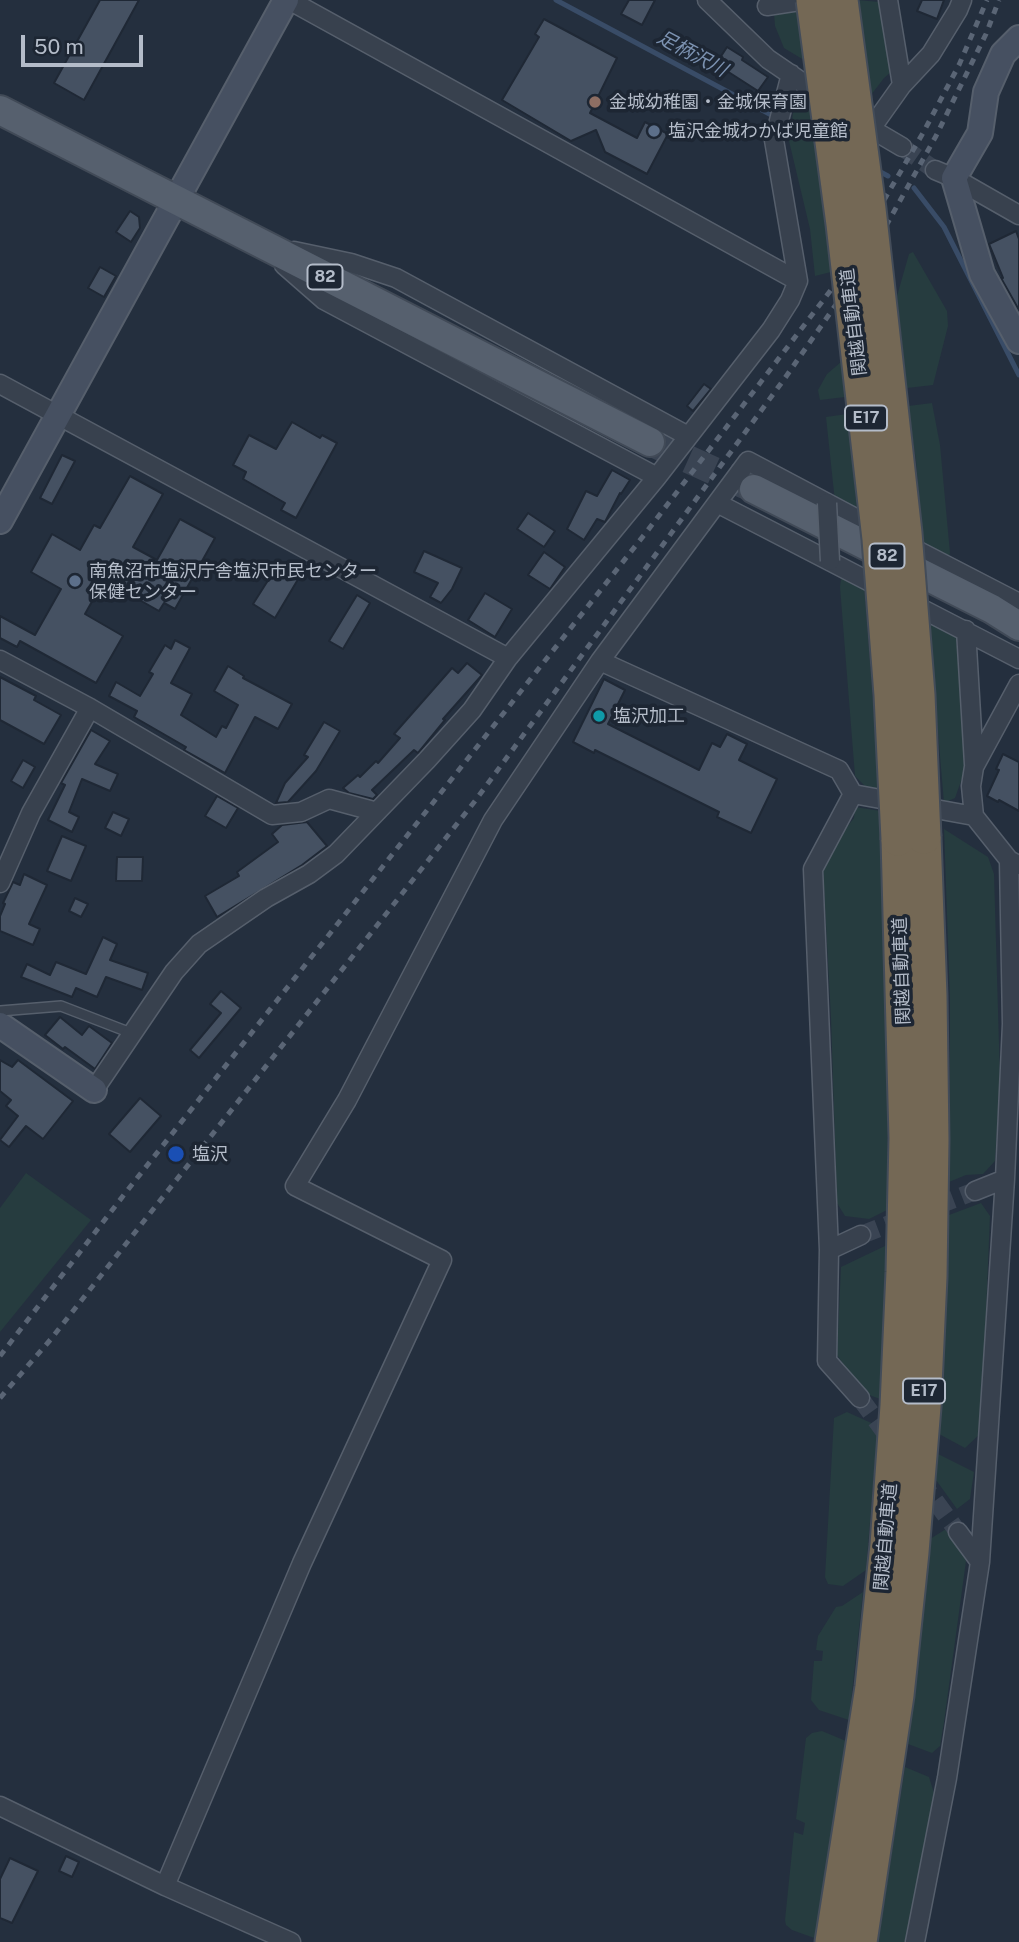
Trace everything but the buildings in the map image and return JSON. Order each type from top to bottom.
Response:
[{"type":"highway","name":"関越自動車道","points":[[813,0],[843,224],[879,539],[891,695],[930,996],[930,1277],[923,1407],[897,1695],[860,1942]]},
{"type":"highway","name":"関越自動車道","points":[[832,1942],[872,1687],[887,1545],[897,1406],[903,1272],[911,838],[918,695],[905,533],[874,249],[841,0]]},
{"type":"main road","name":"82","points":[[0,110],[650,442]]},
{"type":"main road","name":"82","points":[[754,489],[992,609],[1019,626]]},
{"type":"street","points":[[0,521],[288,0],[798,281]]},
{"type":"street","points":[[707,0],[768,59],[870,130],[886,136],[902,147]]},
{"type":"street","points":[[767,6],[806,0]]},
{"type":"street","points":[[888,0],[902,85]]},
{"type":"street","points":[[870,130],[902,85],[931,54],[962,0]]},
{"type":"street","points":[[944,174],[980,133],[986,92],[1003,54],[1019,38]]},
{"type":"street","points":[[0,1025],[94,1090],[174,972],[199,944],[265,898],[309,874],[336,854],[472,710],[508,658],[657,477],[771,330],[790,300],[798,281],[774,139],[791,74]]},
{"type":"street","points":[[944,174],[1019,215]]},
{"type":"street","points":[[944,174],[982,274],[1019,341]]},
{"type":"street","points":[[258,242],[351,263],[396,278],[688,436]]},
{"type":"street","points":[[258,242],[324,300],[657,477]]},
{"type":"street","points":[[0,384],[508,658]]},
{"type":"street","points":[[165,1886],[302,1563],[442,1259],[295,1186],[347,1100],[493,820],[600,661],[748,461],[1019,603]]},
{"type":"street","points":[[717,503],[1019,659]]},
{"type":"street","points":[[827,503],[830,561]]},
{"type":"street","points":[[915,1942],[947,1778],[979,1562],[1005,1179],[1012,1024],[1014,862],[974,816],[971,786],[974,767],[966,630]]},
{"type":"street","points":[[0,660],[90,708],[272,815],[302,812],[329,799],[377,813]]},
{"type":"street","points":[[600,661],[839,770],[853,794],[974,816]]},
{"type":"street","points":[[974,767],[1019,684]]},
{"type":"street","points":[[0,883],[31,813],[90,708]]},
{"type":"street","points":[[853,794],[813,869],[829,1250],[827,1361],[860,1398]]},
{"type":"street","points":[[975,1191],[1005,1179]]},
{"type":"street","points":[[829,1250],[861,1236]]},
{"type":"street","points":[[958,1532],[979,1562]]},
{"type":"street","points":[[0,1806],[165,1886],[291,1942]]},
{"type":"lane","points":[[0,1011],[61,1006],[131,1033]]},
{"type":"green space","points":[[857,0],[880,2],[891,72],[871,95]]},
{"type":"green space","points":[[796,8],[804,60],[784,48],[775,26],[774,13]]},
{"type":"green space","points":[[810,101],[831,272],[815,276],[810,229],[789,141],[793,113],[799,104]]},
{"type":"green space","points":[[913,252],[947,311],[948,326],[933,385],[907,388],[897,296],[909,254]]},
{"type":"green space","points":[[841,362],[845,397],[820,400],[818,390],[827,374]]},
{"type":"green space","points":[[932,403],[940,445],[950,553],[948,560],[923,546],[908,406]]},
{"type":"green space","points":[[847,414],[857,513],[835,502],[826,417]]},
{"type":"green space","points":[[842,572],[864,583],[880,794],[869,790],[855,776],[840,587]]},
{"type":"green space","points":[[928,615],[955,627],[962,697],[966,767],[955,798],[944,803]]},
{"type":"green space","points":[[855,807],[881,811],[888,1099],[887,1210],[869,1219],[845,1216],[837,1203],[823,869],[828,851],[854,818]]},
{"type":"green space","points":[[944,829],[988,857],[994,874],[1000,1079],[995,1161],[983,1174],[966,1175],[949,1182],[950,1001]]},
{"type":"green space","points":[[26,1173],[91,1220],[0,1332],[0,1208]]},
{"type":"green space","points":[[981,1203],[990,1216],[981,1433],[965,1448],[939,1434],[949,1215]]},
{"type":"green space","points":[[887,1245],[880,1399],[864,1393],[837,1355],[841,1267]]},
{"type":"green space","points":[[847,1412],[878,1426],[866,1570],[843,1586],[828,1584],[825,1577],[834,1418]]},
{"type":"green space","points":[[938,1454],[974,1472],[970,1499],[957,1509],[936,1480]]},
{"type":"green space","points":[[946,1529],[966,1561],[940,1746],[932,1753],[908,1744],[930,1539]]},
{"type":"green space","points":[[863,1592],[849,1720],[819,1710],[811,1700],[814,1661],[822,1661],[823,1651],[816,1650],[818,1636],[836,1607]]},
{"type":"green space","points":[[822,1731],[846,1741],[817,1939],[792,1930],[785,1920],[794,1832],[803,1835],[805,1823],[796,1819],[806,1738],[812,1733]]},
{"type":"green space","points":[[905,1767],[929,1777],[934,1793],[907,1942],[878,1942]]},
{"type":"waterway","name":"足柄沢川","points":[[556,0],[820,141]]},
{"type":"waterway","name":"足柄沢川","points":[[875,169],[888,176]]},
{"type":"waterway","name":"足柄沢川","points":[[914,188],[944,227],[1019,375]]},
{"type":"tunnel","points":[[902,147],[935,170]]},
{"type":"tunnel","points":[[650,442],[754,489]]},
{"type":"tunnel","points":[[861,1235],[975,1191]]},
{"type":"tunnel","points":[[860,1398],[892,1442]]},
{"type":"tunnel","points":[[919,1479],[958,1532]]},
{"type":"railway","points":[[0,1356],[648,530],[834,286],[923,133],[959,65],[987,0]]},
{"type":"railway","points":[[0,1398],[51,1339],[475,801],[785,378],[882,233],[936,136],[986,34],[999,0]]},
{"type":"place","name":"金城幼稚園・金城保育園","points":[[595,102]]},
{"type":"place","name":"塩沢金城わかば児童館","points":[[654,131]]},
{"type":"place","name":"南魚沼市塩沢庁舎塩沢市民センター 保健センター","points":[[75,581]]},
{"type":"place","name":"塩沢加工","points":[[599,716]]},
{"type":"place","name":"塩沢","points":[[176,1154]]}]
